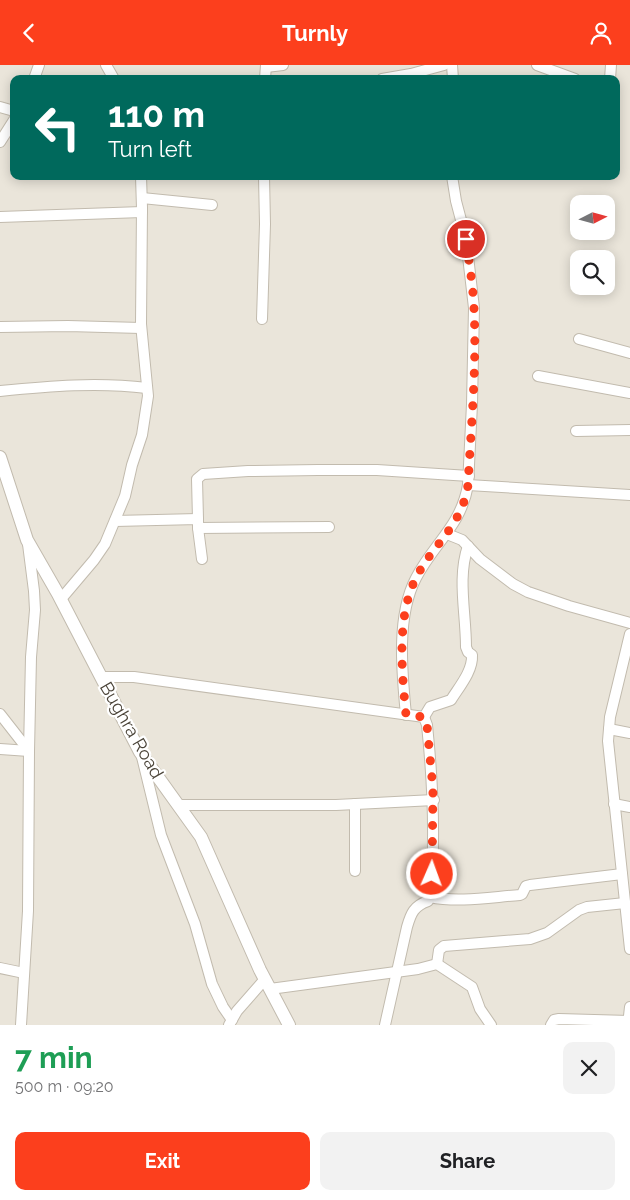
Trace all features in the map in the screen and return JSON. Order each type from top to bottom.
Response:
[{"type":"street","points":[[266,66],[283,65]]},
{"type":"street","points":[[405,75],[444,65]]},
{"type":"street","points":[[537,65],[563,75]]},
{"type":"street","points":[[0,141],[10,126]]},
{"type":"street","points":[[60,599],[101,551],[126,496],[132,465],[142,435],[148,396],[141,327],[142,198],[140,180]]},
{"type":"street","points":[[262,319],[265,223],[264,180]]},
{"type":"street","points":[[406,715],[402,674],[402,648],[410,592],[416,577],[437,545],[447,534],[462,509],[469,481],[474,308],[466,239],[453,180]]},
{"type":"street","points":[[142,198],[212,205]]},
{"type":"street","points":[[0,217],[142,212]]},
{"type":"street","points":[[0,327],[141,327]]},
{"type":"street","points":[[579,339],[630,353]]},
{"type":"street","points":[[538,376],[630,393]]},
{"type":"street","points":[[0,391],[59,385],[93,384],[147,388]]},
{"type":"street","points":[[576,431],[630,430]]},
{"type":"street","name":"Bughra Road","points":[[0,457],[27,540],[140,751],[201,837],[268,984],[289,1025]]},
{"type":"street","points":[[202,559],[196,485],[197,479],[202,474],[248,471],[378,470],[469,481],[630,495]]},
{"type":"street","points":[[115,521],[328,527]]},
{"type":"street","points":[[447,534],[462,541],[480,559],[513,585],[569,606],[630,623]]},
{"type":"street","points":[[21,1025],[28,911],[28,751],[35,610],[27,540]]},
{"type":"street","points":[[424,717],[430,707],[451,700],[470,669],[472,655],[466,647],[463,600],[464,557],[468,546]]},
{"type":"street","points":[[630,634],[610,717],[608,741],[630,949]]},
{"type":"street","points":[[101,677],[134,677],[232,689],[313,703],[424,717]]},
{"type":"street","points":[[0,714],[28,751]]},
{"type":"street","points":[[385,1025],[406,927],[412,912],[420,904],[428,901],[430,897],[434,800],[427,725],[424,717]]},
{"type":"street","points":[[609,729],[630,733]]},
{"type":"street","points":[[0,749],[28,751]]},
{"type":"street","points":[[140,751],[161,835],[195,924],[212,984],[230,1023]]},
{"type":"street","points":[[179,805],[355,804],[434,800]]},
{"type":"street","points":[[355,804],[355,871]]},
{"type":"street","points":[[614,804],[630,807]]},
{"type":"street","points":[[430,897],[440,899],[471,899],[520,895],[526,886],[530,885],[622,874]]},
{"type":"street","points":[[437,964],[439,950],[444,946],[530,939],[547,933],[579,910],[587,907],[625,903]]},
{"type":"street","points":[[230,1023],[237,1011],[268,984],[396,972],[437,964],[472,987],[480,1009],[491,1025]]},
{"type":"street","points":[[0,968],[24,973]]},
{"type":"street","points":[[551,1025],[554,1020],[559,1019],[629,1019],[630,1007]]},
{"type":"shaded area","points":[[0,65],[630,65],[630,1025],[0,1025]]},
{"type":"route","points":[[432,874],[433,789],[427,725],[424,717],[406,715],[402,674],[402,648],[407,603],[416,577],[458,518],[466,498],[472,404],[474,319],[472,279],[466,239]]}]
